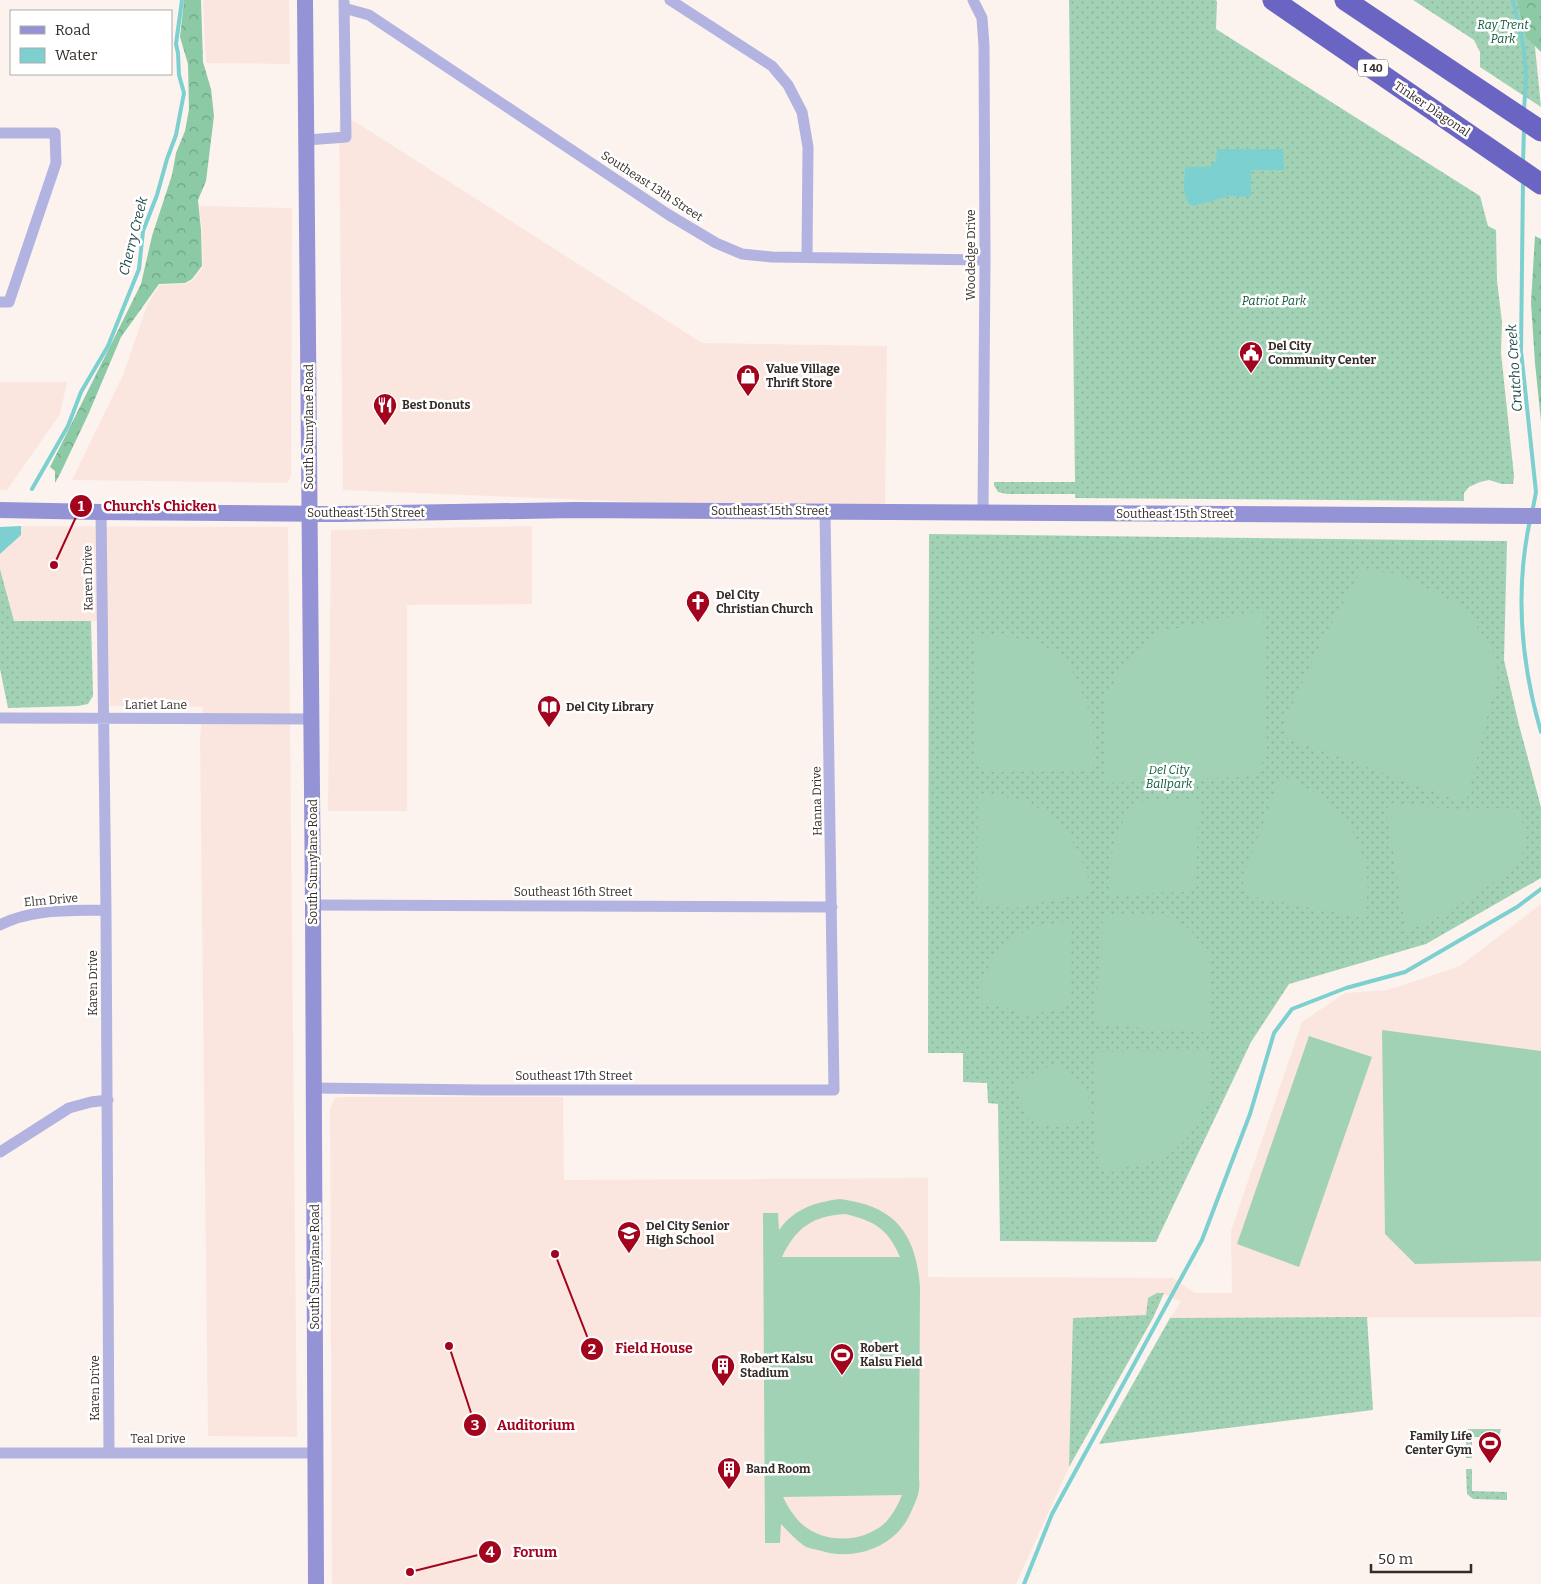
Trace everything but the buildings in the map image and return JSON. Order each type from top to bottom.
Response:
[{"type":"highway","name":"Tinker Diagonal","points":[[1273,0],[1541,184]]},
{"type":"highway","points":[[1345,0],[1541,131]]},
{"type":"main road","name":"South Sunnylane Road","points":[[305,0],[312,719],[316,1584]]},
{"type":"main road","name":"Southeast 15th Street","points":[[0,510],[309,513],[576,510],[1541,516]]},
{"type":"street","points":[[670,0],[772,66],[788,85],[802,112],[808,148],[807,257]]},
{"type":"street","name":"Woodedge Drive","points":[[973,0],[982,18],[984,46],[983,512]]},
{"type":"street","points":[[306,140],[346,137],[344,4]]},
{"type":"street","name":"Southeast 13th Street","points":[[344,4],[369,15],[661,209],[716,243],[742,254],[772,257],[985,260]]},
{"type":"street","points":[[0,133],[55,133],[56,163],[9,302],[0,302]]},
{"type":"street","name":"Karen Drive","points":[[101,512],[108,1100],[109,1453]]},
{"type":"street","name":"Hanna Drive","points":[[825,512],[834,1090]]},
{"type":"street","name":"Lariet Lane","points":[[0,718],[312,719]]},
{"type":"street","name":"Southeast 16th Street","points":[[313,905],[832,907]]},
{"type":"street","name":"Elm Drive","points":[[0,925],[12,918],[36,913],[106,910]]},
{"type":"street","name":"Southeast 17th Street","points":[[314,1088],[834,1090]]},
{"type":"street","points":[[0,1152],[69,1108],[108,1100]]},
{"type":"street","name":"Teal Drive","points":[[0,1453],[316,1452]]},
{"type":"shaded area","points":[[203,0],[289,0],[290,64],[206,63]]},
{"type":"shaded area","points":[[339,121],[354,121],[702,343],[887,346],[885,512],[343,490]]},
{"type":"shaded area","points":[[199,206],[292,208],[291,477],[287,483],[72,480],[123,375],[148,303],[160,285],[185,284],[193,280],[203,267]]},
{"type":"shaded area","points":[[0,382],[67,382],[60,414],[7,490],[0,490]]},
{"type":"shaded area","points":[[21,526],[288,527],[297,1437],[208,1436],[200,739],[203,707],[110,706],[108,621],[14,621],[0,569],[0,554],[21,535]]},
{"type":"shaded area","points":[[532,526],[532,604],[407,605],[407,811],[328,811],[331,530]]},
{"type":"shaded area","name":"Del City Senior High School","points":[[1541,904],[1541,1317],[1170,1318],[1181,1302],[1164,1294],[1153,1318],[1069,1467],[1016,1584],[332,1584],[330,1108],[335,1098],[563,1097],[564,1180],[928,1178],[928,1277],[1173,1278],[1195,1293],[1232,1293],[1231,1231],[1302,1022],[1345,993],[1388,990],[1460,966]]},
{"type":"green space","points":[[184,0],[201,0],[203,62],[211,89],[214,116],[206,181],[198,200],[202,266],[192,279],[185,283],[159,284],[121,337],[88,415],[55,483],[55,471],[50,467],[141,284],[152,236],[172,175],[176,153],[185,131],[189,109],[188,64],[180,37]]},
{"type":"green space","name":"Patriot Park","points":[[1069,0],[1215,0],[1217,1],[1216,29],[1480,196],[1488,226],[1496,230],[1497,281],[1502,322],[1501,353],[1514,476],[1513,484],[1502,484],[1489,480],[1480,482],[1469,487],[1464,493],[1464,501],[1075,498],[1075,494],[1007,494],[998,492],[994,482],[1075,482]]},
{"type":"green space","name":"Ray Trent Park","points":[[1413,0],[1526,0],[1534,37],[1541,107],[1480,67],[1480,52],[1474,40]]},
{"type":"green space","points":[[1517,0],[1541,0],[1541,52],[1526,37]]},
{"type":"green space","points":[[1535,236],[1541,239],[1541,421],[1531,303]]},
{"type":"green space","name":"Del City Ballpark","points":[[929,534],[1507,541],[1504,660],[1541,807],[1541,878],[1426,944],[1289,984],[1251,1042],[1156,1242],[1000,1241],[998,1104],[988,1103],[987,1083],[963,1082],[963,1053],[928,1053]]},
{"type":"green space","points":[[0,569],[14,621],[91,621],[93,696],[88,704],[8,708],[0,669]]},
{"type":"green space","points":[[1361,571],[1397,573],[1465,608],[1494,654],[1498,674],[1467,799],[1457,800],[1287,738],[1282,727],[1321,643]]},
{"type":"green space","points":[[1263,610],[1267,754],[1256,776],[1106,783],[1106,698],[1120,670],[1150,638],[1164,631]]},
{"type":"green space","points":[[974,637],[1012,637],[1039,643],[1060,655],[1074,674],[1086,702],[1093,726],[1093,771],[985,772],[976,760]]},
{"type":"green space","points":[[1281,775],[1328,802],[1349,826],[1359,845],[1368,881],[1364,918],[1249,896],[1242,880]]},
{"type":"green space","points":[[978,795],[1020,800],[1039,808],[1051,816],[1061,826],[1077,850],[1088,878],[1091,892],[1015,908],[985,906],[977,898]]},
{"type":"green space","points":[[1154,799],[1199,799],[1196,881],[1188,892],[1111,894],[1110,860],[1127,812],[1139,803]]},
{"type":"green space","points":[[1392,803],[1453,809],[1512,808],[1523,823],[1526,842],[1521,859],[1508,873],[1454,908],[1425,924],[1406,930],[1386,810]]},
{"type":"green space","points":[[1129,914],[1166,916],[1190,929],[1209,955],[1211,1033],[1104,1025],[1095,1017],[1103,917]]},
{"type":"green space","points":[[1072,921],[1069,1002],[1060,1010],[1024,1015],[996,1004],[980,1003],[981,984],[984,975],[1006,944],[1029,929]]},
{"type":"green space","points":[[1382,1030],[1541,1051],[1541,1261],[1415,1264],[1385,1234]]},
{"type":"green space","points":[[1309,1036],[1372,1057],[1299,1267],[1237,1244]]},
{"type":"green space","points":[[1209,1051],[1209,1097],[1193,1130],[1184,1142],[1161,1158],[1134,1166],[1103,1170],[1096,1151],[1093,1057],[1102,1052]]},
{"type":"green space","points":[[1056,1063],[1061,1064],[1088,1097],[1089,1118],[1073,1125],[1049,1126],[1026,1117],[1015,1084]]},
{"type":"green space","name":"Robert Kalsu Field","points":[[840,1199],[875,1208],[899,1225],[914,1251],[920,1287],[918,1496],[904,1524],[895,1535],[872,1549],[859,1553],[845,1554],[806,1547],[781,1524],[780,1543],[765,1543],[763,1213],[778,1213],[779,1230],[798,1212],[831,1200]],"holes":[[[845,1214],[865,1220],[879,1228],[891,1239],[900,1257],[782,1257],[793,1238],[806,1225],[823,1217]],[[902,1495],[891,1516],[877,1529],[867,1534],[845,1539],[823,1536],[803,1525],[791,1512],[783,1497]]]},
{"type":"green space","points":[[1157,1293],[1164,1293],[1153,1318],[1069,1467],[1073,1318],[1146,1315],[1148,1298]]},
{"type":"green space","points":[[1367,1317],[1373,1410],[1099,1444],[1170,1318]]},
{"type":"green space","points":[[1466,1429],[1501,1429],[1499,1437],[1472,1437],[1472,1458],[1466,1458]]},
{"type":"green space","points":[[1466,1469],[1472,1469],[1472,1491],[1507,1492],[1507,1500],[1473,1499],[1467,1494]]},
{"type":"water","points":[[1217,149],[1283,149],[1284,170],[1251,170],[1251,197],[1229,196],[1193,206],[1186,199],[1185,167],[1209,167],[1216,161]]},
{"type":"water","points":[[21,526],[21,535],[0,554],[0,527]]},
{"type":"waterway","name":"Cherry Creek","points":[[32,489],[68,426],[81,392],[108,346],[139,269],[143,231],[157,195],[176,135],[184,93],[179,75],[176,44],[182,0]]},
{"type":"waterway","name":"Crutcho Creek","points":[[1513,0],[1524,49],[1526,77],[1524,111]]},
{"type":"waterway","name":"Crutcho Creek","points":[[1523,164],[1524,128]]},
{"type":"waterway","name":"Crutcho Creek","points":[[1523,181],[1521,351],[1536,492],[1532,513]]},
{"type":"waterway","name":"Crutcho Creek","points":[[1530,520],[1525,546],[1522,626],[1529,680],[1541,732]]},
{"type":"waterway","points":[[1024,1584],[1052,1514],[1202,1240],[1250,1114],[1274,1033],[1292,1009],[1346,988],[1405,972],[1517,907],[1541,889]]},
{"type":"place","name":"Del City Community Center","points":[[1251,374]]},
{"type":"place","name":"Value Village Thrift Store","points":[[748,397]]},
{"type":"place","name":"Best Donuts","points":[[385,426]]},
{"type":"place","name":"Church's Chicken","points":[[54,565]]},
{"type":"place","name":"Del City Christian Church","points":[[698,623]]},
{"type":"place","name":"Del City Library","points":[[549,728]]},
{"type":"place","name":"Field House","points":[[555,1254]]},
{"type":"place","name":"Del City Senior High School","points":[[629,1254]]},
{"type":"place","name":"Auditorium","points":[[449,1346]]},
{"type":"place","name":"Robert Kalsu Field","points":[[842,1376]]},
{"type":"place","name":"Robert Kalsu Stadium","points":[[723,1387]]},
{"type":"place","name":"Family Life Center Gym","points":[[1490,1464]]},
{"type":"place","name":"Band Room","points":[[729,1490]]},
{"type":"place","name":"Forum","points":[[410,1572]]}]
